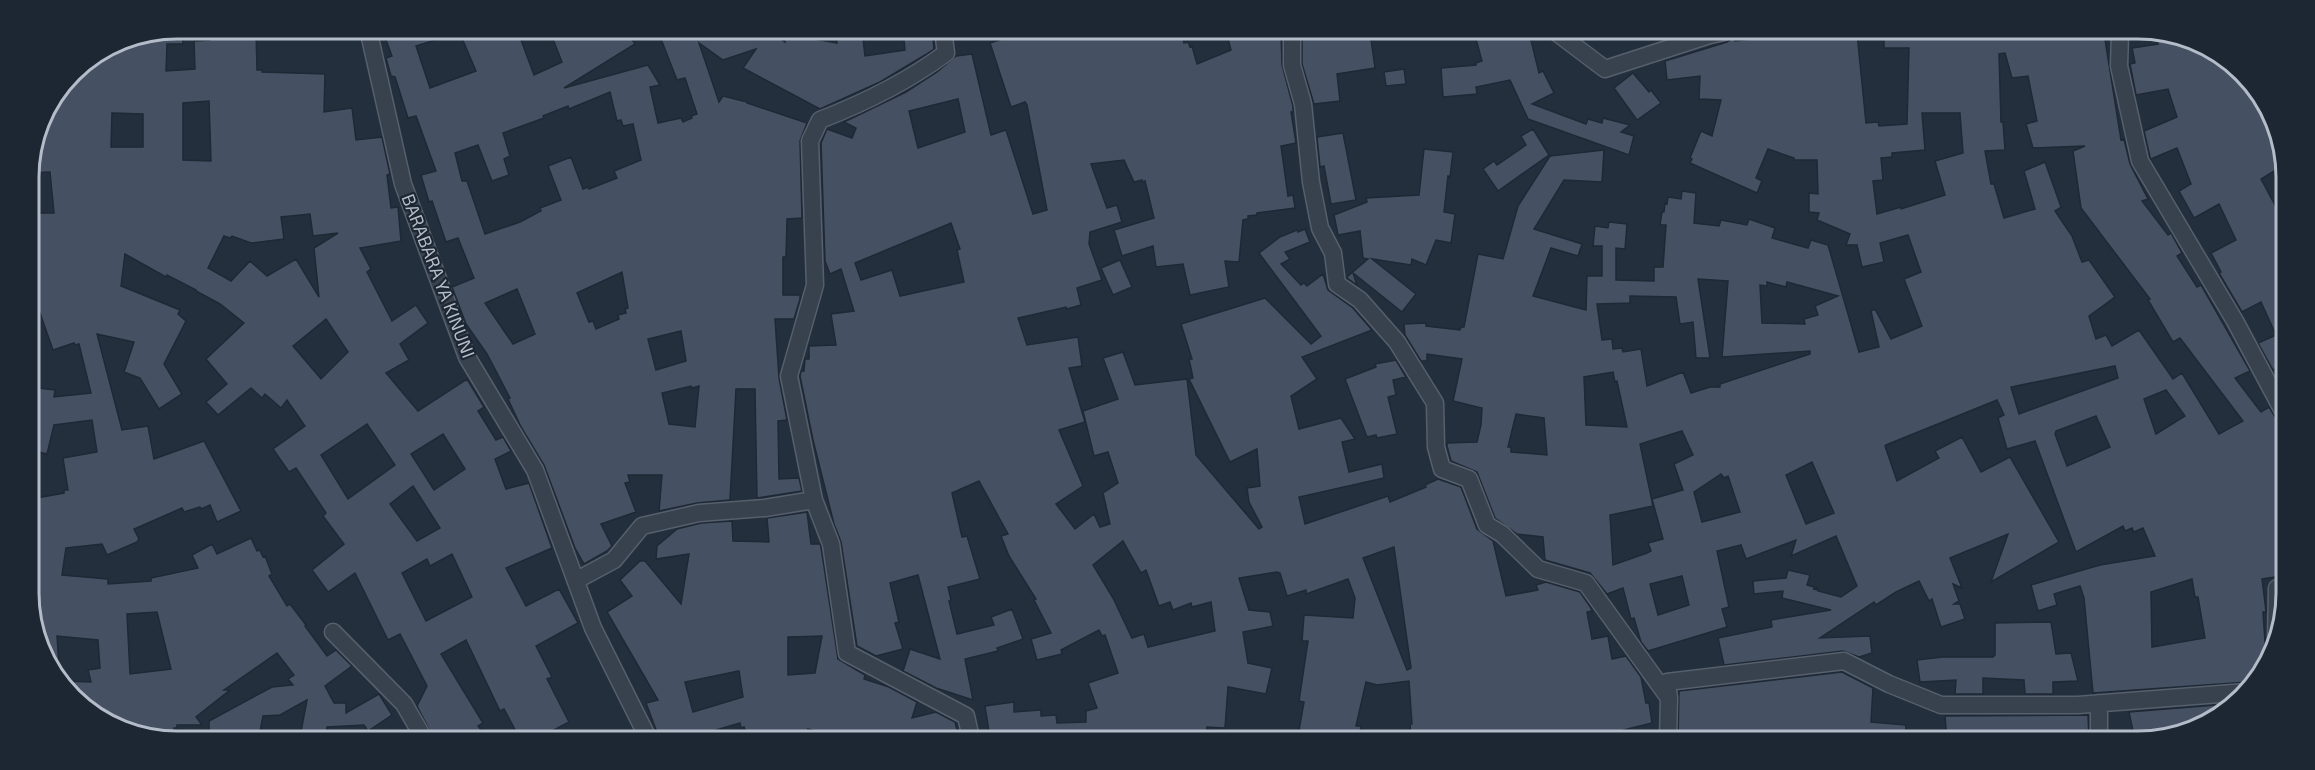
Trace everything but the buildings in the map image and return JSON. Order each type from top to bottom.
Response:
[{"type":"street","name":"BARABARA YA KINUNI","points":[[370,39],[403,184],[464,348],[535,470],[593,628],[644,731]]},
{"type":"street","points":[[944,39],[945,53],[900,83],[819,120],[810,141],[815,285],[789,376],[814,500],[831,544],[847,653],[966,716],[969,731]]},
{"type":"street","points":[[1293,39],[1292,65],[1303,104],[1311,182],[1320,228],[1333,254],[1337,284],[1360,300],[1397,342],[1435,403],[1436,447],[1442,469],[1469,480],[1487,525],[1503,534],[1539,569],[1586,583],[1669,698]]},
{"type":"street","points":[[1565,39],[1605,69],[1698,39]]},
{"type":"street","points":[[2120,39],[2119,66],[2140,161],[2235,321],[2276,398]]},
{"type":"street","points":[[577,580],[614,560],[642,526],[699,513],[765,508],[814,500]]},
{"type":"street","points":[[333,632],[404,704],[420,731]]},
{"type":"street","points":[[1668,731],[1669,698],[1666,682],[1844,661],[1889,684],[1941,705],[2099,703],[2233,693]]},
{"type":"street","points":[[2099,703],[2099,731]]}]
